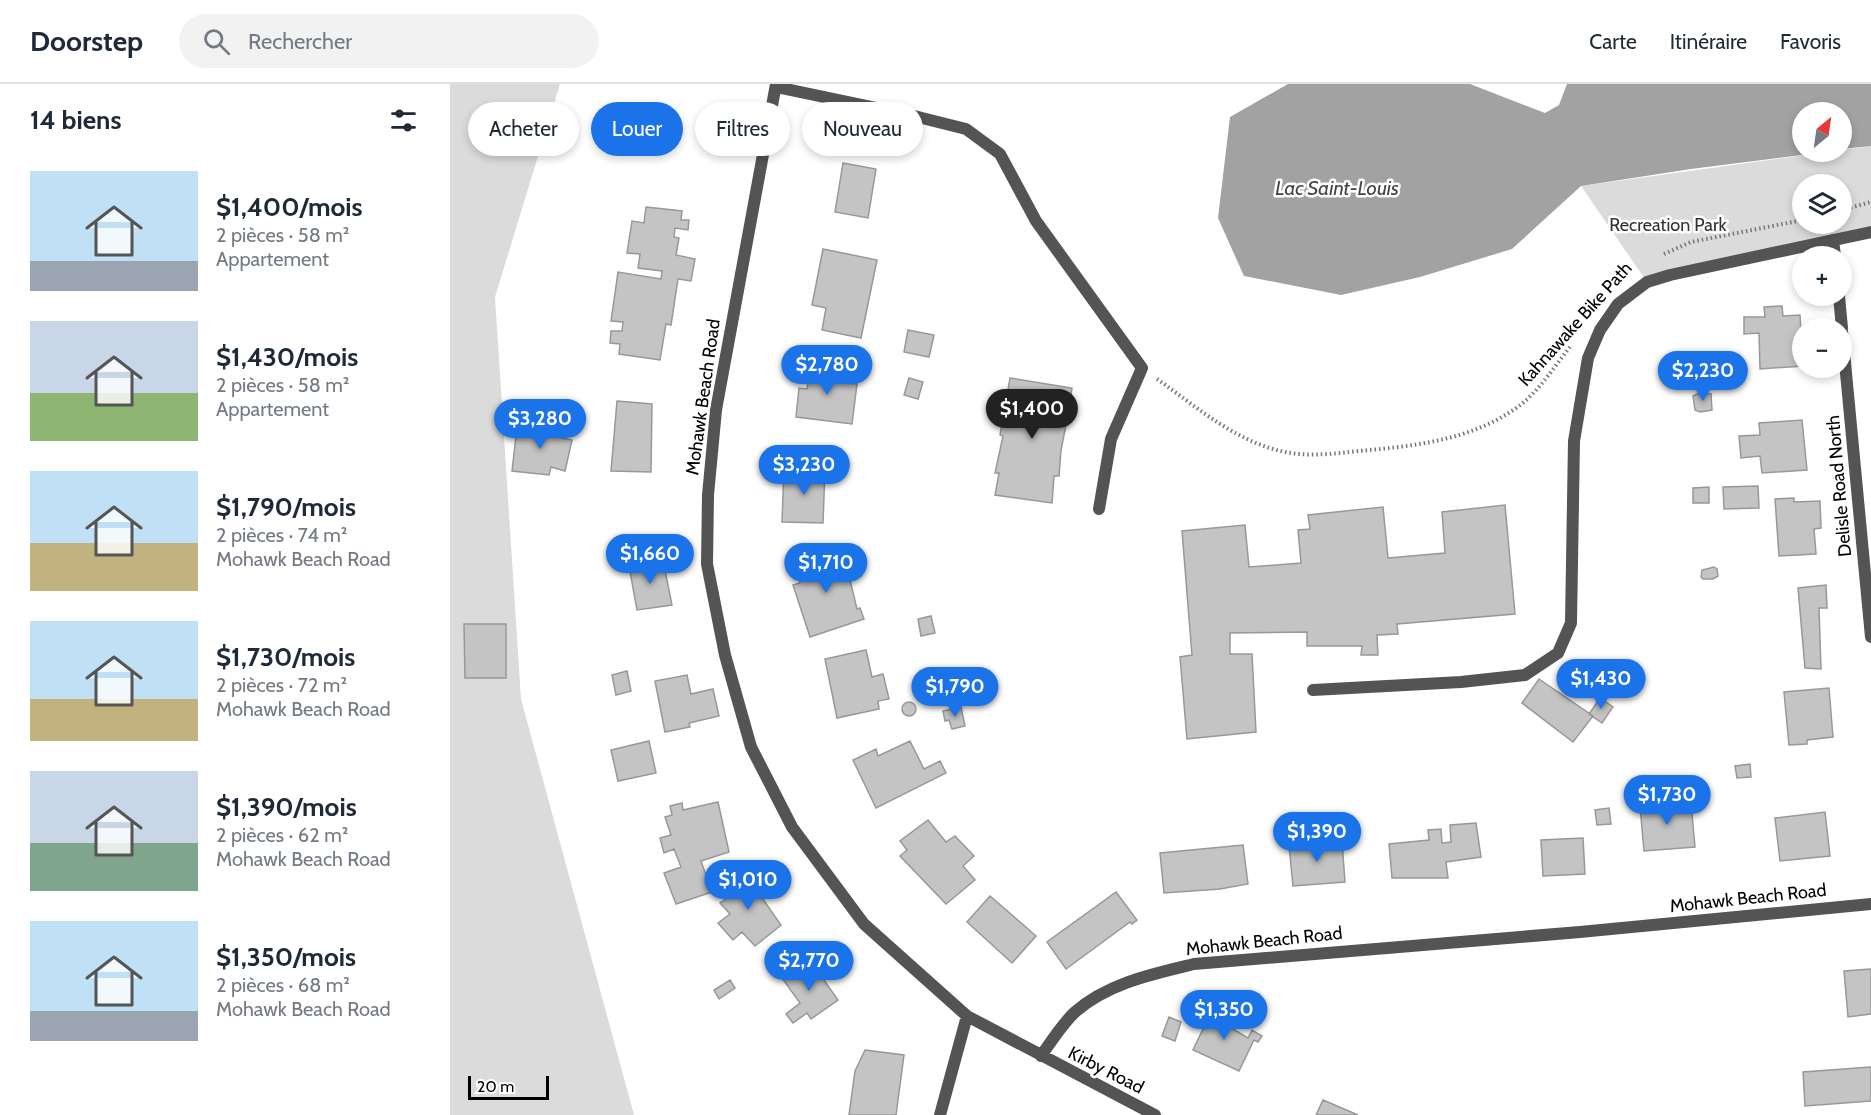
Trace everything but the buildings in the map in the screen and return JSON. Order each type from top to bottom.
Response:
[{"type":"street","points":[[776,85],[966,129],[1000,154],[1036,221],[1142,368],[1111,439],[1100,509]]},
{"type":"street","name":"Mohawk Beach Road","points":[[776,85],[720,387],[708,495],[707,564],[725,655],[751,747],[792,827],[864,924],[968,1017],[1041,1056],[1074,1013],[1102,994],[1139,977],[1194,964],[1580,932],[1871,904]]},
{"type":"street","points":[[1313,690],[1461,682],[1525,675],[1558,653],[1571,623],[1574,441],[1588,358],[1600,330],[1618,303],[1647,282],[1670,275],[1871,232]]},
{"type":"street","points":[[1833,240],[1834,246]]},
{"type":"street","name":"Delisle Road North","points":[[1847,378],[1871,637]]},
{"type":"street","points":[[940,1115],[968,1017]]},
{"type":"street","name":"Kirby Road","points":[[1041,1056],[1155,1115]]},
{"type":"path","points":[[1852,207],[1871,202]]},
{"type":"path","name":"Kahnawake Bike Path","points":[[1658,257],[1691,242],[1792,222]]},
{"type":"path","name":"Kahnawake Bike Path","points":[[1142,368],[1217,423],[1244,438],[1295,455],[1319,455],[1403,447],[1470,432],[1521,405],[1576,340]]},
{"type":"green space","points":[[450,84],[560,84],[555,102],[468,102],[468,156],[538,156],[495,297],[521,699],[634,1115],[450,1115]]},
{"type":"green space","name":"Recreation Park","points":[[1871,146],[1871,232],[1808,246],[1792,246],[1792,250],[1647,282],[1581,186],[1792,157],[1792,162],[1852,162],[1852,149]]},
{"type":"water","name":"Lac Saint-Louis","points":[[1288,84],[1470,84],[1545,113],[1559,105],[1567,84],[1871,84],[1871,146],[1852,148],[1852,102],[1792,102],[1792,156],[1581,186],[1512,249],[1420,277],[1341,295],[1244,276],[1218,218],[1230,117]]}]
